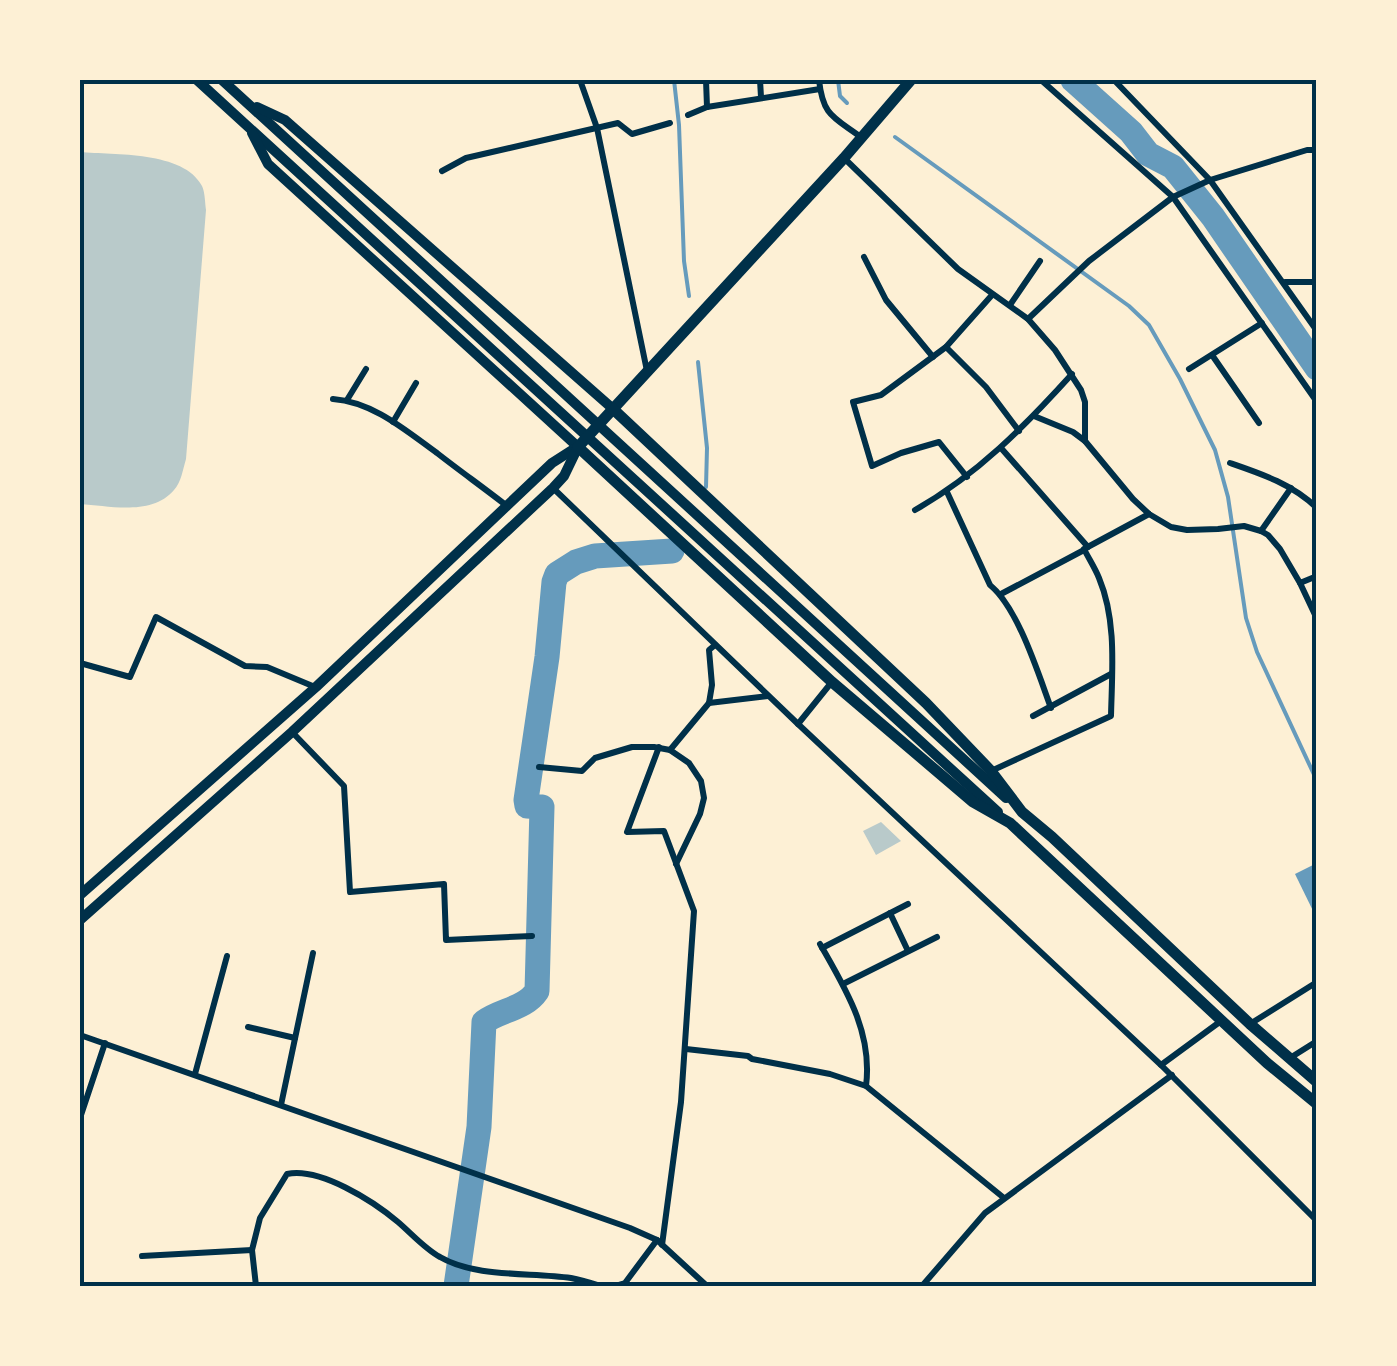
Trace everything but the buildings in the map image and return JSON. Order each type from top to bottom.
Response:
[{"type":"highway","points":[[912,80],[578,447],[832,682],[974,802],[1010,823],[1317,1104]]},
{"type":"highway","points":[[612,408],[926,702],[991,770],[1022,812],[1317,1082]]},
{"type":"main road","points":[[197,80],[1010,823]]},
{"type":"main road","points":[[222,80],[1022,812]]},
{"type":"main road","points":[[247,102],[285,120],[612,408]]},
{"type":"main road","points":[[246,124],[268,164],[578,447]]},
{"type":"main road","points":[[80,920],[292,732],[553,488],[564,476],[578,447]]},
{"type":"main road","points":[[80,895],[316,688],[552,463],[578,447]]},
{"type":"street","points":[[580,80],[597,128],[647,371]]},
{"type":"street","points":[[706,80],[708,106]]},
{"type":"street","points":[[760,80],[762,97]]},
{"type":"street","points":[[1041,80],[1176,196],[1317,402]]},
{"type":"street","points":[[1114,80],[1208,181],[1317,331]]},
{"type":"street","points":[[688,115],[708,106],[819,84],[828,113],[862,138]]},
{"type":"street","points":[[442,171],[466,158],[618,123],[632,134],[670,123]]},
{"type":"street","points":[[1028,319],[1084,266],[1176,196],[1208,181],[1317,150]]},
{"type":"street","points":[[844,158],[958,269],[1028,319],[1055,350],[1072,374],[1084,402],[1085,441]]},
{"type":"street","points":[[864,257],[886,300],[933,357]]},
{"type":"street","points":[[1010,306],[1040,261]]},
{"type":"street","points":[[1284,282],[1317,282]]},
{"type":"street","points":[[967,477],[939,442],[872,466],[853,402],[880,395],[946,348],[992,295]]},
{"type":"street","points":[[1189,370],[1262,323]]},
{"type":"street","points":[[946,348],[986,387],[1019,431]]},
{"type":"street","points":[[1212,354],[1259,422]]},
{"type":"street","points":[[347,400],[366,369]]},
{"type":"street","points":[[915,510],[947,492],[1001,448],[1072,374]]},
{"type":"street","points":[[393,422],[416,383]]},
{"type":"street","points":[[333,399],[369,408],[393,422],[508,506]]},
{"type":"street","points":[[1034,416],[1085,441],[1133,499],[1171,526],[1187,530],[1240,526],[1268,536],[1280,549],[1317,619]]},
{"type":"street","points":[[991,770],[1110,716],[1112,674],[1108,614],[1086,548],[1001,448]]},
{"type":"street","points":[[1230,463],[1292,488],[1317,508]]},
{"type":"street","points":[[553,488],[798,724],[1162,1064],[1317,1221]]},
{"type":"street","points":[[1260,531],[1292,488]]},
{"type":"street","points":[[947,492],[990,585],[1001,594],[1027,645],[1051,708]]},
{"type":"street","points":[[1001,594],[1149,514]]},
{"type":"street","points":[[1300,583],[1317,576]]},
{"type":"street","points":[[80,663],[130,678],[156,617],[244,666],[267,667],[316,688]]},
{"type":"street","points":[[670,750],[709,702],[709,650],[716,645]]},
{"type":"street","points":[[1032,716],[1112,674]]},
{"type":"street","points":[[798,724],[832,682]]},
{"type":"street","points":[[709,702],[769,696]]},
{"type":"street","points":[[292,732],[344,786],[350,892],[444,884],[446,940],[532,936]]},
{"type":"street","points":[[539,767],[582,772],[595,758],[632,748],[670,750],[689,762],[701,781],[704,798],[676,864]]},
{"type":"street","points":[[615,1286],[625,1283],[659,1244],[686,1049],[694,911],[664,831],[627,832],[660,748]]},
{"type":"street","points":[[866,1086],[868,1064],[862,1029],[821,946],[908,904]]},
{"type":"street","points":[[890,914],[908,952]]},
{"type":"street","points":[[842,984],[937,937]]},
{"type":"street","points":[[281,1105],[313,953]]},
{"type":"street","points":[[194,1074],[227,956]]},
{"type":"street","points":[[1250,1024],[1317,982]]},
{"type":"street","points":[[1162,1064],[1222,1020]]},
{"type":"street","points":[[248,1027],[295,1038]]},
{"type":"street","points":[[80,1035],[630,1228],[659,1244],[707,1286]]},
{"type":"street","points":[[1289,1059],[1317,1041]]},
{"type":"street","points":[[80,1118],[105,1044]]},
{"type":"street","points":[[686,1049],[748,1056],[866,1086],[1004,1198]]},
{"type":"street","points":[[922,1286],[985,1213],[1172,1075]]},
{"type":"street","points":[[256,1286],[252,1250],[260,1218],[287,1174],[299,1172],[357,1194],[394,1219],[434,1254],[459,1264],[490,1272],[573,1278],[596,1285]]},
{"type":"street","points":[[142,1256],[252,1250]]},
{"type":"shaded area","points":[[80,152],[147,157],[180,166],[193,175],[204,194],[206,210],[186,459],[174,490],[165,498],[142,506],[80,504]]},
{"type":"shaded area","points":[[881,822],[901,841],[876,855],[863,831]]},
{"type":"water","points":[[1317,863],[1317,919],[1295,874]]},
{"type":"waterway","points":[[674,80],[689,296]]},
{"type":"waterway","points":[[838,80],[840,96],[847,103]]},
{"type":"waterway","points":[[1073,80],[1131,132],[1148,154],[1173,167],[1213,217],[1317,368]]},
{"type":"waterway","points":[[895,137],[1129,306],[1149,325],[1215,450],[1228,497],[1246,618],[1257,652],[1317,781]]},
{"type":"waterway","points":[[698,362],[707,448],[706,487]]},
{"type":"waterway","points":[[456,1286],[479,1127],[484,1022],[526,1002],[537,991],[542,807],[527,806],[526,800],[554,582],[557,574],[595,556],[672,551]]}]
